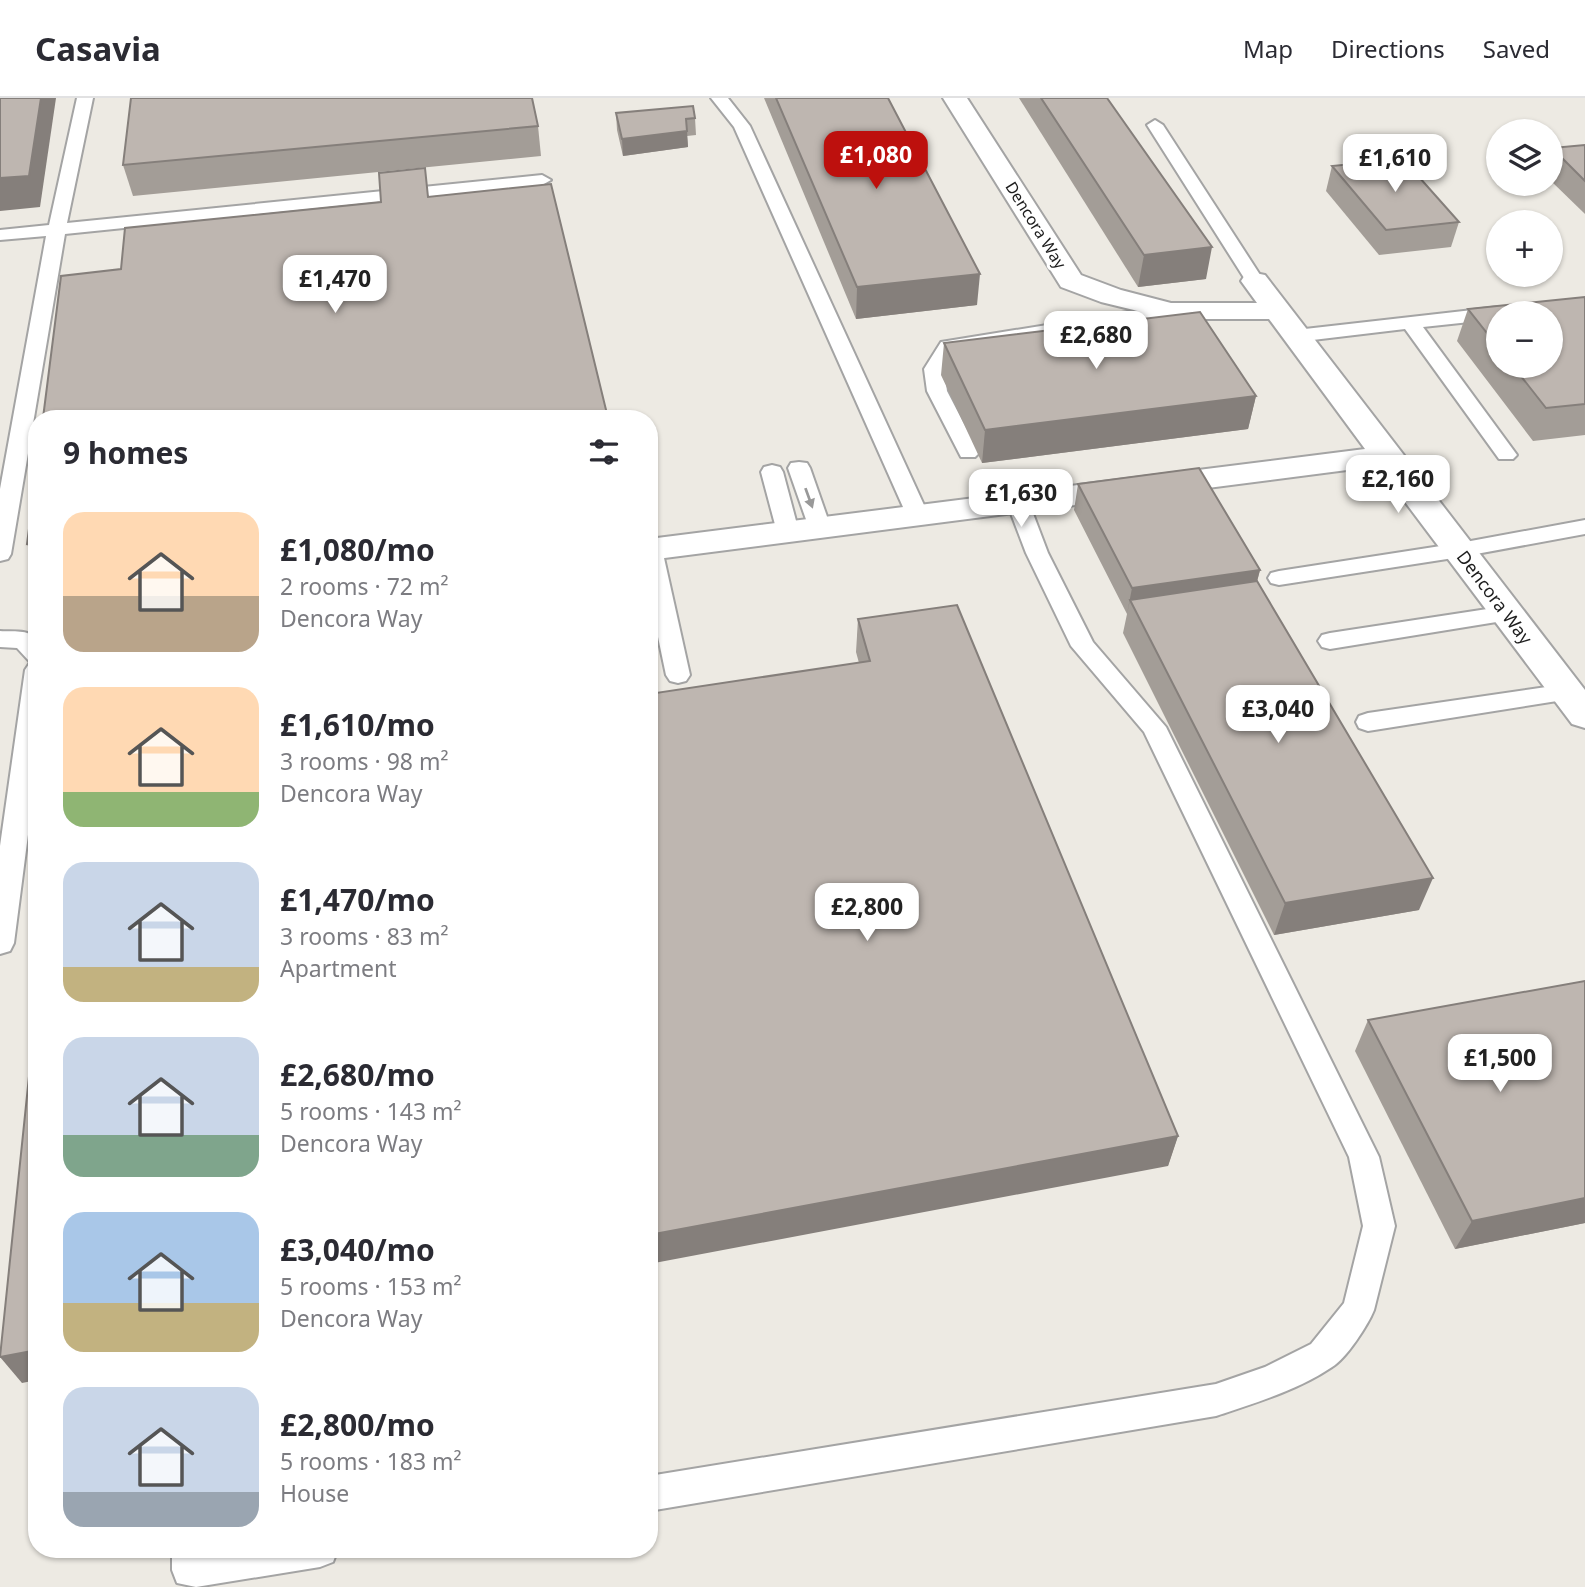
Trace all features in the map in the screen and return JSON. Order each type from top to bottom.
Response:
[{"type":"street","name":"Dencora Way","points":[[955,98],[1071,281],[1111,296],[1171,311],[1287,323]]},
{"type":"street","name":"Dencora Way","points":[[1255,281],[1576,704]]},
{"type":"street","points":[[658,549],[1386,456]]},
{"type":"lane","points":[[0,554],[45,283],[85,98]]},
{"type":"lane","points":[[719,98],[742,126],[918,516]]},
{"type":"lane","points":[[1155,125],[1255,281]]},
{"type":"lane","points":[[0,235],[542,180]]},
{"type":"lane","points":[[968,453],[937,391],[934,369],[948,346],[1171,311]]},
{"type":"lane","points":[[1287,323],[1410,323],[1486,315]]},
{"type":"lane","points":[[1410,323],[1506,455]]},
{"type":"lane","points":[[799,468],[820,528]]},
{"type":"lane","points":[[772,472],[788,532]]},
{"type":"lane","points":[[658,1493],[1216,1400],[1273,1380],[1323,1355],[1358,1310],[1379,1226],[1364,1157],[1154,727],[1083,646],[1037,553],[1018,503]]},
{"type":"lane","points":[[1279,578],[1460,550],[1585,527]]},
{"type":"lane","points":[[658,586],[678,675]]},
{"type":"lane","points":[[1330,641],[1507,614]]},
{"type":"lane","points":[[0,639],[24,640],[28,645]]},
{"type":"lane","points":[[1368,722],[1576,704]]},
{"type":"lane","points":[[0,943],[28,736]]},
{"type":"lane","points":[[190,1558],[190,1570],[264,1558]]},
{"type":"building","points":[[0,98],[41,98],[29,176],[0,178]]},
{"type":"building","points":[[131,98],[532,98],[538,126],[123,165]]},
{"type":"building","points":[[776,98],[888,98],[980,274],[857,287]]},
{"type":"building","points":[[1041,98],[1107,98],[1212,247],[1144,255]]},
{"type":"building","points":[[693,106],[695,118],[686,119],[687,131],[622,139],[616,113]]},
{"type":"building","points":[[1585,145],[1585,181],[1563,159],[1563,147]]},
{"type":"building","points":[[1403,159],[1459,222],[1386,230],[1332,166]]},
{"type":"building","points":[[425,168],[428,197],[551,184],[606,410],[44,410],[61,276],[121,269],[125,228],[381,202],[379,173]]},
{"type":"building","points":[[1585,297],[1585,404],[1546,408],[1522,378],[1563,378],[1563,301],[1546,301]]},
{"type":"building","points":[[1486,307],[1486,332],[1468,309]]},
{"type":"building","points":[[1200,312],[1256,396],[985,430],[944,343]]},
{"type":"building","points":[[1199,468],[1260,570],[1132,588],[1078,484]]},
{"type":"building","points":[[1257,581],[1433,878],[1285,903],[1130,600]]},
{"type":"building","points":[[957,605],[1178,1136],[658,1233],[658,693],[870,661],[858,619]]},
{"type":"building","points":[[1585,981],[1585,1198],[1472,1221],[1368,1020]]},
{"type":"building","points":[[28,1086],[28,1352],[0,1357]]}]
